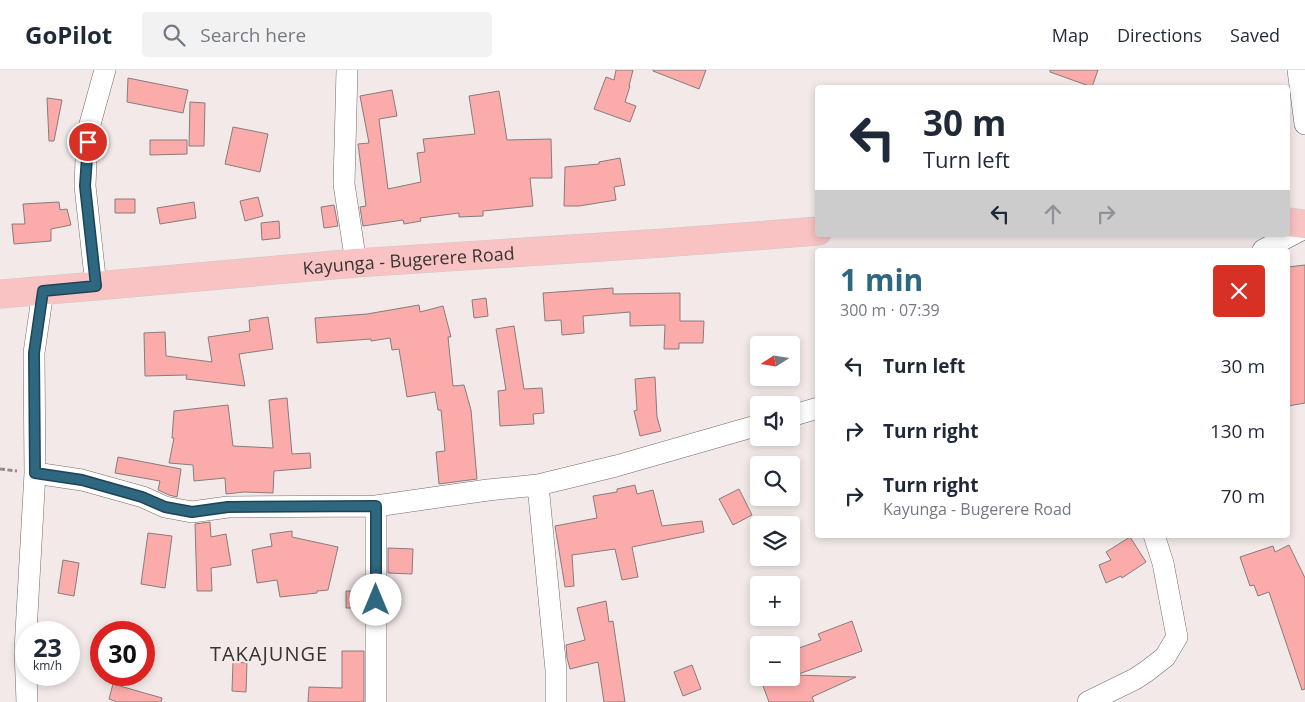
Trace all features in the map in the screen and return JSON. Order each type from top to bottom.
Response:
[{"type":"main road","points":[[1290,222],[1305,226]]},
{"type":"main road","name":"Kayunga - Bugerere Road","points":[[0,294],[356,263],[815,231]]},
{"type":"street","points":[[96,286],[85,186],[85,169],[90,124],[105,70]]},
{"type":"street","points":[[347,70],[344,184],[356,263]]},
{"type":"street","points":[[1298,70],[1305,124]]},
{"type":"street","points":[[1290,235],[1305,226]]},
{"type":"street","points":[[1266,248],[1286,237]]},
{"type":"street","points":[[26,702],[24,650],[35,473],[34,353],[43,291]]},
{"type":"street","points":[[800,413],[815,409]]},
{"type":"street","points":[[35,473],[82,480],[142,497],[165,507],[192,512],[228,507],[376,506],[538,484],[616,466],[750,428]]},
{"type":"street","points":[[538,484],[556,670],[556,702]]},
{"type":"street","points":[[376,506],[376,702]]},
{"type":"street","points":[[1088,702],[1135,679],[1147,671],[1165,657],[1177,637],[1163,563],[1155,538]]},
{"type":"building","points":[[616,70],[633,70],[625,102],[636,106],[630,122],[594,109],[606,77],[614,80]]},
{"type":"building","points":[[653,70],[706,70],[699,89]]},
{"type":"building","points":[[1050,70],[1098,70],[1093,85],[1086,85],[1050,72]]},
{"type":"building","points":[[128,78],[188,90],[183,113],[127,102]]},
{"type":"building","points":[[392,90],[397,116],[379,119],[388,189],[421,182],[417,153],[425,152],[423,139],[475,134],[469,96],[499,91],[507,140],[551,139],[552,178],[530,178],[533,206],[483,211],[483,216],[459,217],[459,213],[420,218],[421,221],[404,224],[403,220],[363,226],[360,207],[366,206],[358,144],[369,143],[360,96]]},
{"type":"building","points":[[47,98],[62,100],[54,141],[49,141]]},
{"type":"building","points":[[190,102],[205,103],[204,146],[189,146]]},
{"type":"building","points":[[233,127],[268,134],[260,172],[225,164]]},
{"type":"building","points":[[150,140],[187,140],[187,154],[150,155]]},
{"type":"building","points":[[620,158],[625,185],[614,187],[616,200],[579,206],[564,206],[565,167],[599,164],[599,162]]},
{"type":"building","points":[[258,197],[263,216],[245,221],[240,201]]},
{"type":"building","points":[[115,199],[135,199],[135,213],[115,213]]},
{"type":"building","points":[[59,202],[60,210],[67,209],[71,225],[51,229],[51,241],[14,244],[12,224],[25,224],[23,204]]},
{"type":"building","points":[[194,202],[196,218],[160,224],[157,208]]},
{"type":"building","points":[[334,205],[338,226],[324,228],[321,207]]},
{"type":"building","points":[[279,221],[280,238],[262,240],[261,223]]},
{"type":"building","points":[[1305,265],[1305,403],[1290,406],[1290,267]]},
{"type":"building","points":[[613,288],[613,294],[680,293],[680,321],[704,321],[703,343],[679,343],[679,349],[664,349],[665,325],[630,326],[630,312],[583,316],[584,333],[562,335],[561,320],[545,321],[543,293]]},
{"type":"building","points":[[486,298],[488,316],[474,318],[472,300]]},
{"type":"building","points":[[419,305],[420,312],[443,306],[451,337],[448,337],[453,386],[464,385],[471,410],[477,479],[439,484],[436,452],[445,451],[441,410],[438,410],[435,392],[407,397],[399,349],[392,350],[390,338],[371,341],[371,339],[317,343],[315,318],[367,314]]},
{"type":"building","points":[[268,317],[273,349],[239,354],[245,386],[186,379],[187,375],[145,376],[144,333],[165,332],[166,356],[212,362],[208,337],[250,331],[249,320]]},
{"type":"building","points":[[514,326],[524,389],[542,388],[544,413],[533,414],[534,424],[500,426],[498,391],[506,390],[496,329]]},
{"type":"building","points":[[655,377],[657,417],[661,431],[640,436],[634,411],[637,410],[635,379]]},
{"type":"building","points":[[287,398],[292,454],[310,453],[311,468],[274,471],[273,493],[244,492],[226,494],[225,478],[194,481],[193,465],[169,463],[174,438],[172,438],[174,411],[228,405],[233,446],[273,448],[269,400]]},
{"type":"building","points":[[118,457],[181,469],[177,497],[158,490],[160,481],[115,473]]},
{"type":"building","points":[[635,485],[637,494],[653,490],[662,526],[702,521],[704,532],[632,547],[638,577],[622,580],[615,549],[572,555],[574,586],[565,587],[555,526],[597,518],[593,496],[617,492],[617,489]]},
{"type":"building","points":[[739,489],[752,515],[733,525],[719,499]]},
{"type":"building","points":[[210,522],[211,537],[226,534],[231,565],[211,568],[212,591],[197,591],[195,524]]},
{"type":"building","points":[[292,531],[292,537],[338,547],[328,590],[280,597],[277,580],[257,583],[252,550],[272,546],[270,534]]},
{"type":"building","points":[[148,533],[172,536],[165,588],[141,584]]},
{"type":"building","points":[[1131,538],[1146,562],[1122,578],[1121,576],[1106,583],[1099,565],[1111,560],[1106,552]]},
{"type":"building","points":[[1289,545],[1305,578],[1305,689],[1302,690],[1269,592],[1258,596],[1254,585],[1250,586],[1240,557],[1273,546],[1275,552]]},
{"type":"building","points":[[388,548],[413,549],[412,574],[388,573]]},
{"type":"building","points":[[63,560],[79,563],[74,596],[58,593]]},
{"type":"building","points":[[346,591],[364,591],[364,608],[346,608]]},
{"type":"building","points":[[606,601],[609,622],[613,621],[625,702],[604,702],[598,662],[570,669],[567,658],[566,645],[585,640],[577,608]]},
{"type":"building","points":[[852,621],[862,651],[800,674],[800,648],[821,640],[818,634]]},
{"type":"building","points":[[342,651],[364,651],[364,702],[308,702],[309,687],[342,688]]},
{"type":"building","points":[[233,662],[247,663],[246,692],[232,691]]},
{"type":"building","points":[[692,665],[701,689],[683,696],[674,672]]},
{"type":"building","points":[[800,675],[856,677],[812,697],[814,702],[769,702],[763,686],[800,686]]},
{"type":"building","points":[[112,686],[120,686],[162,698],[161,702],[117,702],[109,699]]},
{"type":"district","name":"TAKAJUNGE","points":[[269,653]]},
{"type":"route","points":[[88,142],[85,186],[96,286],[43,291],[34,353],[35,473],[82,480],[142,497],[165,507],[192,512],[228,507],[376,506],[376,600]]}]
